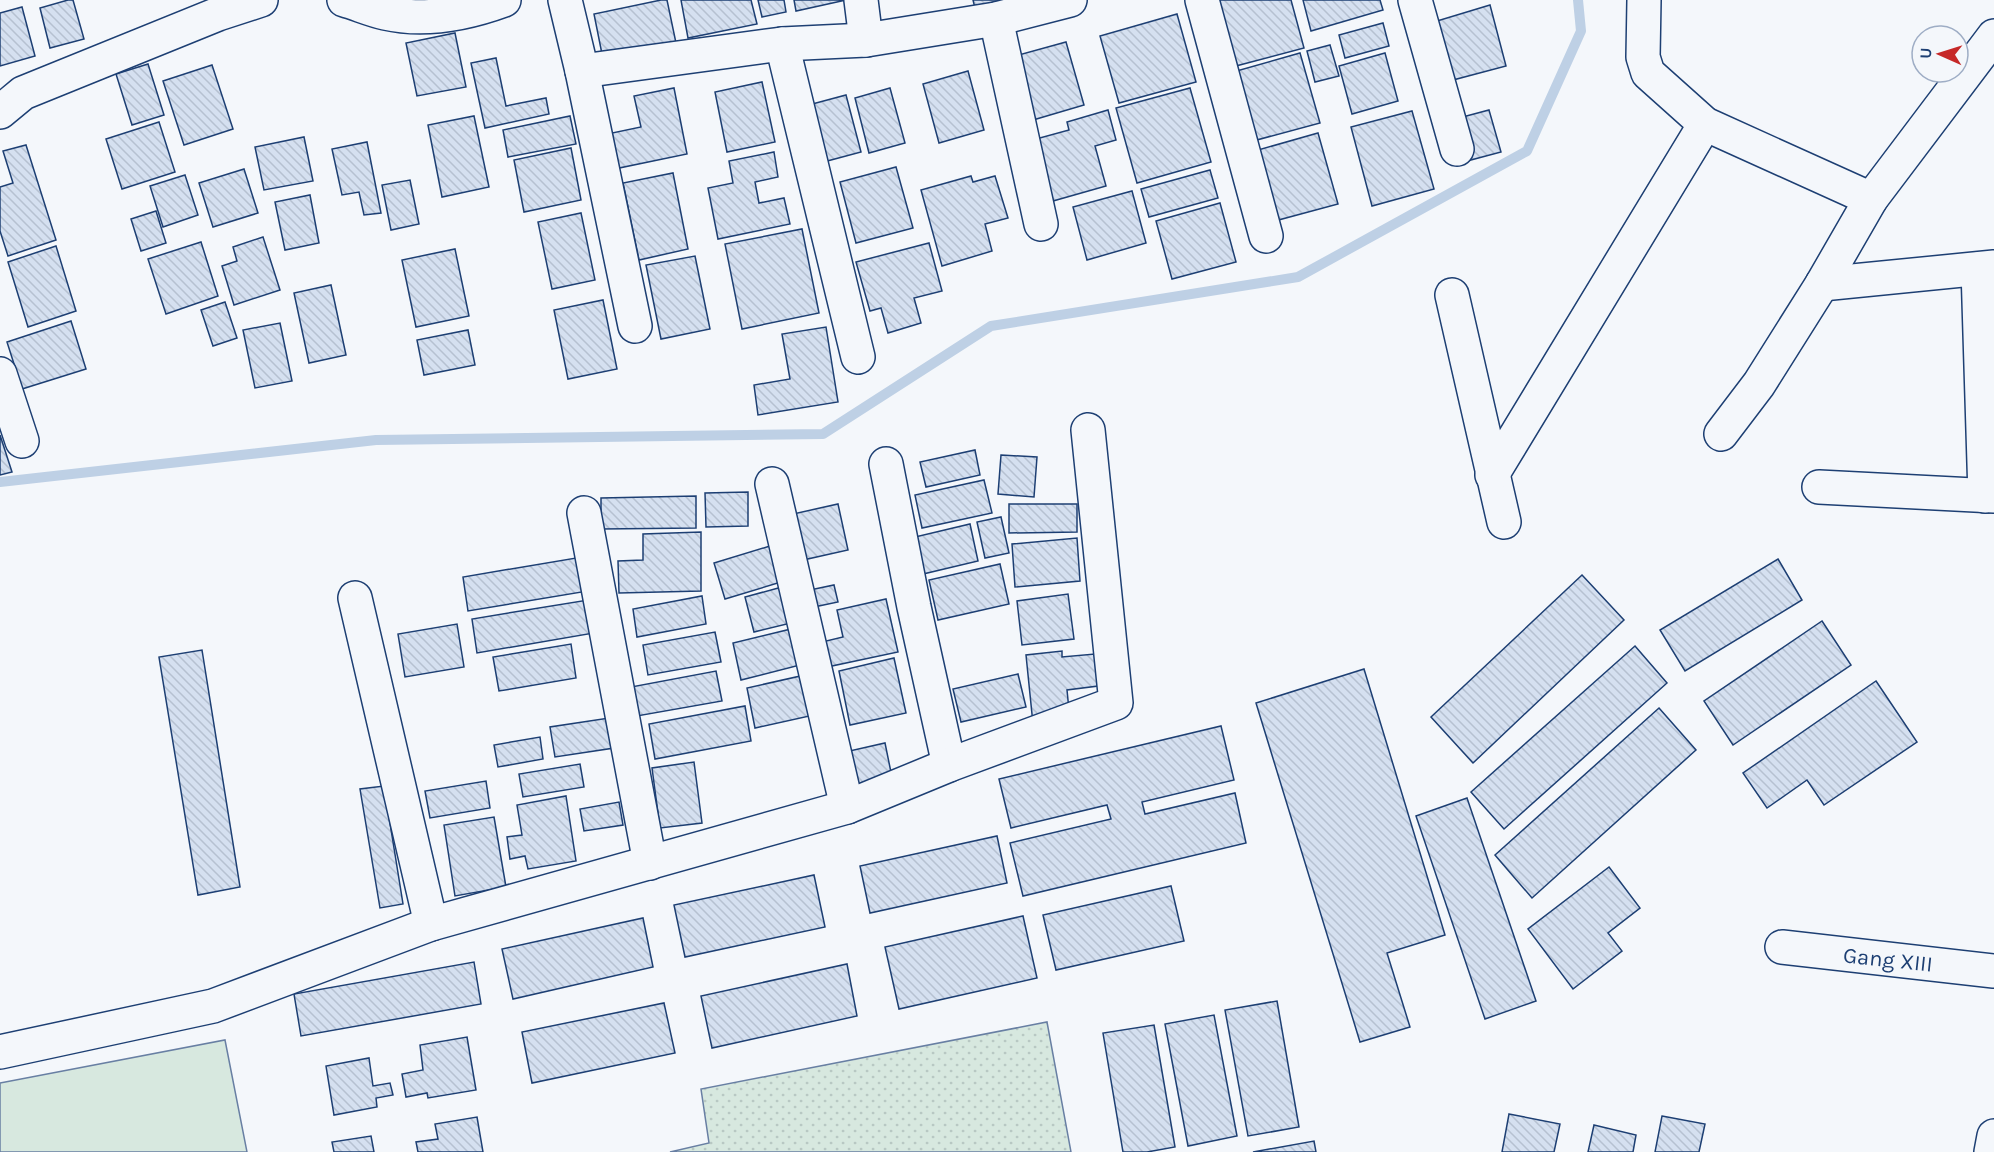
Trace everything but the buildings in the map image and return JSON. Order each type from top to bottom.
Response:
[{"type":"street","points":[[0,112],[23,93],[218,14],[261,0]]},
{"type":"street","points":[[344,0],[384,13],[431,17],[458,14],[504,0]]},
{"type":"street","points":[[565,0],[582,71],[634,326]]},
{"type":"street","points":[[861,0],[866,40]]},
{"type":"street","points":[[582,71],[782,44],[866,40],[996,19],[1070,0]]},
{"type":"street","points":[[1202,0],[1266,236]]},
{"type":"street","points":[[1415,0],[1457,149]]},
{"type":"street","points":[[1644,0],[1643,57],[1648,73],[1706,124],[1871,199]]},
{"type":"street","points":[[996,19],[1041,224]]},
{"type":"street","points":[[1722,434],[1759,384],[1822,284],[1871,199],[1994,36]]},
{"type":"street","points":[[782,44],[858,357]]},
{"type":"street","points":[[1492,475],[1706,124]]},
{"type":"street","points":[[1819,487],[1989,496],[1986,268],[1822,284]]},
{"type":"street","points":[[1452,295],[1504,522]]},
{"type":"street","points":[[0,374],[22,441]]},
{"type":"street","points":[[0,1052],[213,1006],[431,924],[847,807],[949,765],[1116,703],[1088,430]]},
{"type":"street","points":[[886,464],[914,607],[949,765]]},
{"type":"street","points":[[772,484],[847,807]]},
{"type":"street","points":[[584,513],[650,863]]},
{"type":"street","points":[[356,598],[431,924]]},
{"type":"street","name":"Gang XIII","points":[[1782,947],[1994,971]]},
{"type":"street","points":[[1991,1152],[1994,1136]]},
{"type":"shaded area","points":[[1047,1022],[1071,1152],[670,1152],[709,1143],[701,1089]]},
{"type":"shaded area","points":[[225,1040],[247,1152],[0,1152],[0,1083]]},
{"type":"waterway","points":[[0,482],[376,440],[823,434],[991,326],[1298,277],[1527,151],[1581,31],[1578,0]]}]
